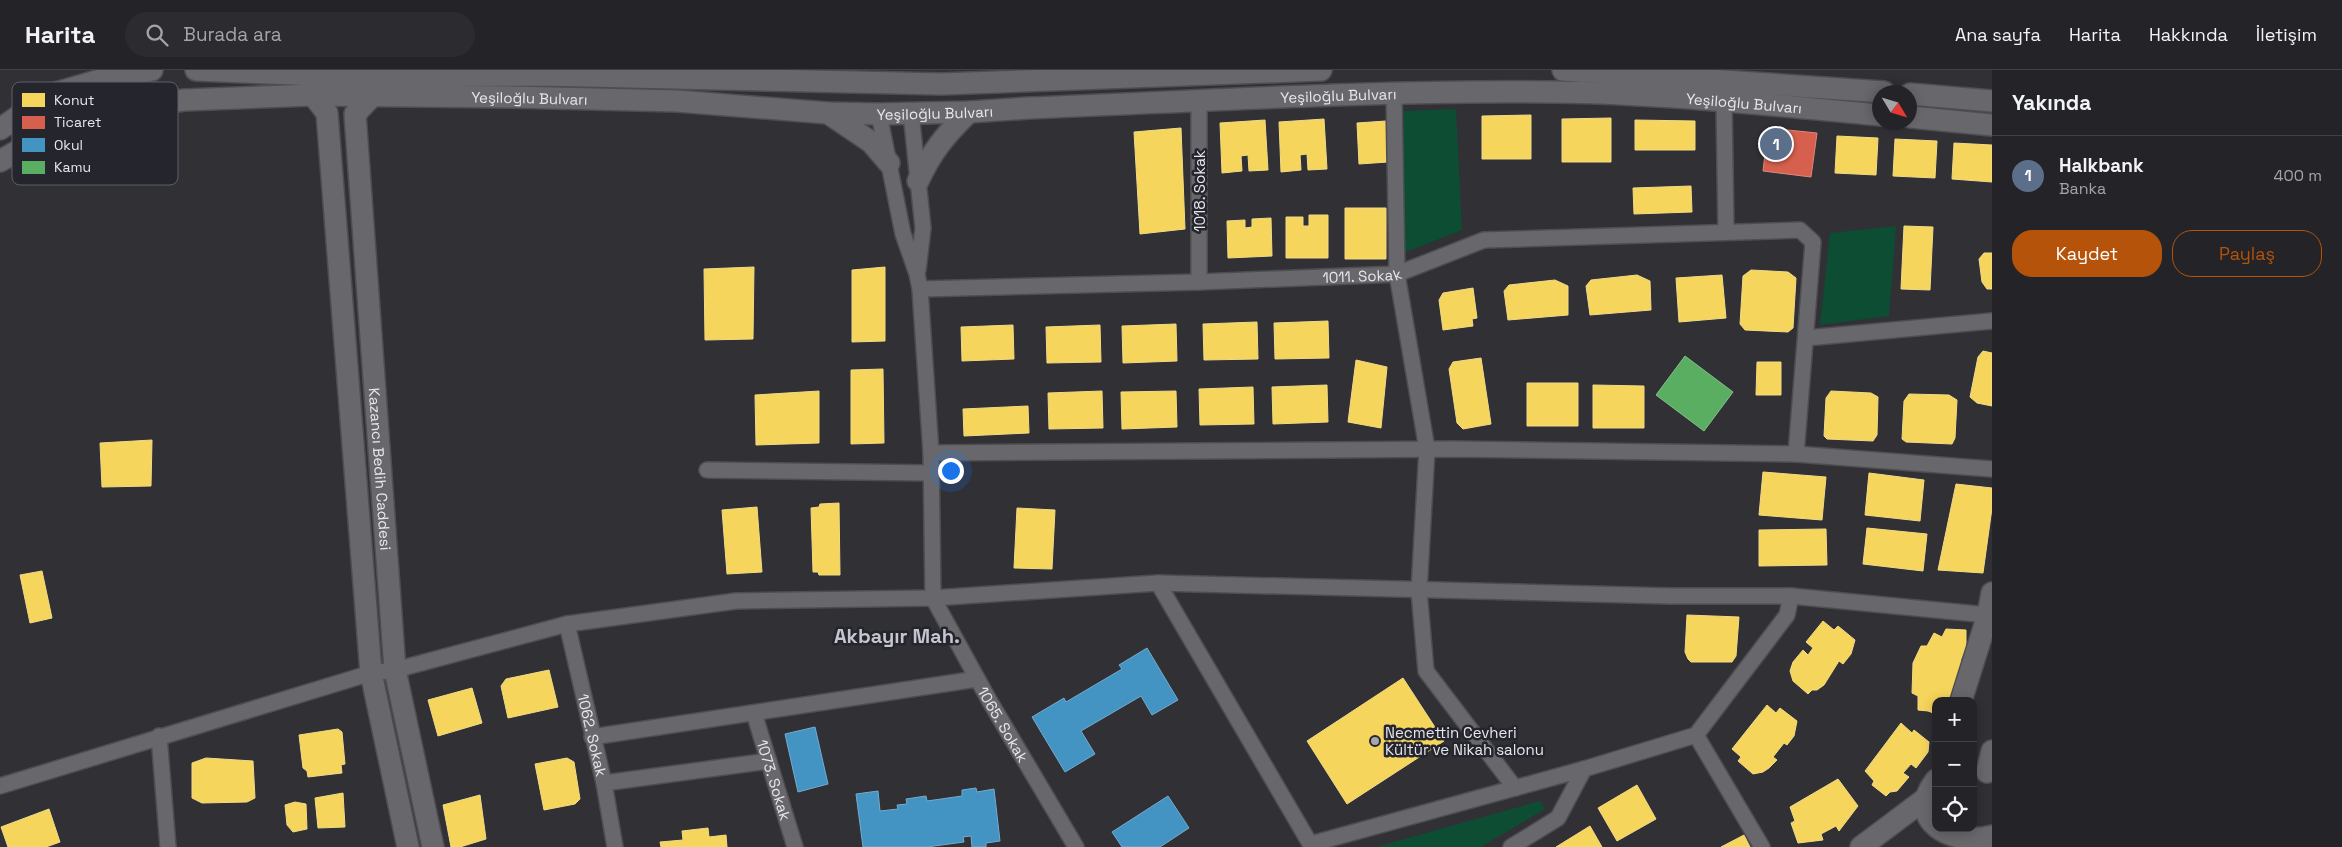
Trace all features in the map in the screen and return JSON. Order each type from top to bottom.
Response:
[{"type":"main road","points":[[93,82],[152,70]]},
{"type":"main road","name":"Yeşiloğlu Bulvarı","points":[[196,70],[342,76],[541,73],[804,82],[907,76],[963,83],[1048,76],[1321,70]]},
{"type":"main road","points":[[804,82],[823,70]]},
{"type":"main road","points":[[942,70],[963,83]]},
{"type":"main road","name":"Yeşiloğlu Bulvarı","points":[[1562,70],[1723,84],[1872,91]]},
{"type":"main road","points":[[907,76],[911,113]]},
{"type":"main road","points":[[875,77],[879,114]]},
{"type":"main road","name":"Yeşiloğlu Bulvarı","points":[[178,101],[313,95],[373,95],[676,101],[828,113],[879,114],[969,112],[1394,93],[1552,92],[1723,84],[1872,113]]},
{"type":"main road","name":"Kazancı Bedih Caddesi","points":[[313,95],[327,113],[371,673],[408,847]]},
{"type":"main road","name":"Kazancı Bedih Caddesi","points":[[373,95],[356,114],[395,670],[433,847]]},
{"type":"main road","points":[[1917,95],[1992,101]]},
{"type":"main road","points":[[918,181],[930,155],[948,132],[969,112]]},
{"type":"main road","points":[[828,113],[871,142],[889,163]]},
{"type":"main road","points":[[1917,118],[1992,125]]},
{"type":"main road","points":[[0,130],[12,121]]},
{"type":"main road","name":"Yeşiloğlu Bulvarı","points":[[0,161],[12,154]]},
{"type":"main road","points":[[1962,697],[1988,615],[1992,593]]},
{"type":"main road","points":[[1984,772],[1992,750]]},
{"type":"main road","points":[[1932,785],[1926,799],[1927,818],[1936,835],[1946,843],[1958,847],[1971,847],[1990,840]]},
{"type":"main road","points":[[1861,847],[1926,799]]},
{"type":"street","points":[[1723,84],[1726,232]]},
{"type":"street","points":[[1394,93],[1397,274],[1427,449],[1419,591],[1426,671],[1515,788]]},
{"type":"street","name":"1018. Sokak","points":[[1199,101],[1199,282]]},
{"type":"street","points":[[911,113],[923,228],[918,282],[931,453],[933,598]]},
{"type":"street","points":[[879,114],[903,234],[918,282]]},
{"type":"street","name":"1011. Sokak","points":[[918,282],[1199,282],[1397,274],[1484,240],[1800,230],[1813,242],[1806,338]]},
{"type":"street","points":[[1796,454],[1806,338],[1992,321]]},
{"type":"street","points":[[931,453],[1427,449],[1796,454],[1992,469]]},
{"type":"street","points":[[707,470],[931,473]]},
{"type":"street","points":[[1158,583],[1311,846],[1696,735],[1787,615],[1791,596]]},
{"type":"street","points":[[0,786],[159,736],[371,673],[395,670],[567,624],[736,601],[933,598],[1158,583],[1661,596],[1791,596],[1988,615]]},
{"type":"street","name":"1065. Sokak","points":[[933,598],[977,679],[1076,847]]},
{"type":"street","name":"1062. Sokak","points":[[567,624],[604,783],[616,847]]},
{"type":"street","points":[[592,737],[977,679]]},
{"type":"street","name":"1073. Sokak","points":[[754,713],[794,847]]},
{"type":"street","points":[[1696,735],[1762,847]]},
{"type":"street","points":[[159,736],[168,847]]},
{"type":"street","points":[[604,783],[769,761]]},
{"type":"street","points":[[1511,847],[1558,818],[1584,768]]},
{"type":"green space","points":[[1456,109],[1462,230],[1404,253],[1404,111]]},
{"type":"green space","points":[[1896,226],[1889,316],[1820,325],[1830,233]]},
{"type":"green space","points":[[1540,801],[1545,809],[1481,847],[1376,847]]},
{"type":"building: Konut","points":[[1531,115],[1531,159],[1482,159],[1482,116]]},
{"type":"building: Konut","points":[[1611,118],[1611,162],[1562,162],[1562,119]]},
{"type":"building: Konut","points":[[1324,119],[1327,169],[1308,170],[1307,154],[1300,155],[1301,170],[1281,172],[1279,122]]},
{"type":"building: Konut","points":[[1265,120],[1268,170],[1249,171],[1248,155],[1241,156],[1242,171],[1222,173],[1220,123]]},
{"type":"building: Konut","points":[[1635,120],[1695,121],[1695,150],[1635,150]]},
{"type":"building: Konut","points":[[1386,121],[1388,162],[1359,164],[1357,123]]},
{"type":"building: Konut","points":[[1181,128],[1185,229],[1140,234],[1134,132]]},
{"type":"building: Konut","points":[[1837,136],[1878,138],[1876,175],[1835,173]]},
{"type":"building: Konut","points":[[1895,139],[1937,141],[1935,178],[1893,176]]},
{"type":"building: Konut","points":[[1954,143],[1992,145],[1992,182],[1952,179]]},
{"type":"building: Konut","points":[[1691,186],[1692,212],[1634,214],[1633,188]]},
{"type":"building: Konut","points":[[1345,208],[1386,208],[1386,259],[1345,259]]},
{"type":"building: Konut","points":[[1309,215],[1328,215],[1328,258],[1286,258],[1286,217],[1303,217],[1303,226],[1309,226]]},
{"type":"building: Konut","points":[[1271,218],[1272,256],[1228,258],[1227,221],[1245,220],[1245,228],[1252,227],[1252,219]]},
{"type":"building: Konut","points":[[1904,226],[1933,227],[1930,290],[1901,289]]},
{"type":"building: Konut","points":[[1984,253],[1992,253],[1992,289],[1987,289],[1982,282],[1979,259]]},
{"type":"building: Konut","points":[[754,267],[753,339],[705,340],[704,269]]},
{"type":"building: Konut","points":[[885,267],[885,341],[852,342],[852,270]]},
{"type":"building: Konut","points":[[1751,270],[1788,272],[1796,278],[1793,328],[1788,332],[1745,330],[1740,324],[1743,276]]},
{"type":"building: Konut","points":[[1637,275],[1650,281],[1651,310],[1590,315],[1586,286],[1591,280]]},
{"type":"building: Konut","points":[[1722,275],[1726,318],[1679,322],[1676,278]]},
{"type":"building: Konut","points":[[1555,280],[1568,286],[1568,315],[1508,320],[1504,291],[1509,285]]},
{"type":"building: Konut","points":[[1473,288],[1477,318],[1472,319],[1473,326],[1443,330],[1439,300],[1443,293]]},
{"type":"building: Konut","points":[[1328,321],[1329,358],[1275,359],[1274,323]]},
{"type":"building: Konut","points":[[1257,322],[1258,359],[1204,360],[1203,324]]},
{"type":"building: Konut","points":[[1176,324],[1177,361],[1123,363],[1122,326]]},
{"type":"building: Konut","points":[[1013,325],[1014,359],[962,361],[961,327]]},
{"type":"building: Konut","points":[[1100,325],[1101,362],[1047,363],[1046,327]]},
{"type":"building: Konut","points":[[1983,351],[1992,353],[1992,406],[1977,403],[1970,397],[1978,357]]},
{"type":"building: Konut","points":[[1481,358],[1491,424],[1463,429],[1457,423],[1449,369],[1453,362]]},
{"type":"building: Konut","points":[[1356,360],[1387,367],[1381,428],[1348,422]]},
{"type":"building: Konut","points":[[1757,362],[1781,362],[1781,395],[1756,395]]},
{"type":"building: Konut","points":[[883,369],[884,443],[851,444],[851,370]]},
{"type":"building: Konut","points":[[1527,383],[1578,383],[1578,426],[1527,426]]},
{"type":"building: Konut","points":[[1327,385],[1328,422],[1273,424],[1272,387]]},
{"type":"building: Konut","points":[[1593,385],[1644,386],[1644,428],[1593,428]]},
{"type":"building: Konut","points":[[1253,387],[1254,424],[1200,425],[1199,389]]},
{"type":"building: Konut","points":[[819,391],[819,443],[756,445],[755,395]]},
{"type":"building: Konut","points":[[1102,391],[1103,428],[1049,429],[1048,393]]},
{"type":"building: Konut","points":[[1176,391],[1177,427],[1122,429],[1121,392]]},
{"type":"building: Konut","points":[[1831,391],[1871,393],[1878,397],[1877,435],[1873,441],[1827,439],[1824,436],[1826,398]]},
{"type":"building: Konut","points":[[1909,394],[1949,395],[1957,400],[1955,438],[1952,444],[1906,442],[1902,439],[1904,401]]},
{"type":"building: Konut","points":[[1028,406],[1029,433],[964,436],[963,409]]},
{"type":"building: Konut","points":[[152,440],[151,486],[102,487],[100,443]]},
{"type":"building: Konut","points":[[1763,472],[1826,477],[1822,520],[1759,515]]},
{"type":"building: Konut","points":[[1869,473],[1924,480],[1920,521],[1865,515]]},
{"type":"building: Konut","points":[[1956,484],[1992,488],[1992,508],[1983,573],[1938,570]]},
{"type":"building: Konut","points":[[839,503],[840,575],[819,575],[818,572],[813,572],[811,508],[819,507],[820,504]]},
{"type":"building: Konut","points":[[757,507],[762,572],[727,574],[722,510]]},
{"type":"building: Konut","points":[[1017,508],[1055,510],[1052,569],[1014,568]]},
{"type":"building: Konut","points":[[1867,528],[1927,534],[1923,571],[1863,564]]},
{"type":"building: Konut","points":[[1826,529],[1827,565],[1759,566],[1759,530]]},
{"type":"building: Konut","points":[[42,571],[52,618],[30,623],[20,575]]},
{"type":"building: Konut","points":[[1687,615],[1739,617],[1736,656],[1732,662],[1691,662],[1688,659],[1685,652]]},
{"type":"building: Konut","points":[[1823,621],[1834,630],[1838,626],[1855,640],[1851,654],[1843,664],[1839,661],[1824,685],[1817,690],[1812,690],[1808,694],[1793,681],[1790,671],[1793,662],[1803,650],[1808,655],[1813,648],[1806,642]]},
{"type":"building: Konut","points":[[1946,629],[1966,630],[1966,649],[1961,659],[1960,680],[1954,697],[1932,697],[1932,712],[1918,710],[1918,696],[1912,693],[1913,663],[1921,646],[1927,646],[1934,633],[1942,637]]},
{"type":"building: Konut","points":[[549,670],[558,707],[508,718],[501,686],[506,679]]},
{"type":"building: Konut","name":"Necmettin Cevheri Kültür ve Nikah salonu","points":[[1403,678],[1444,741],[1347,804],[1307,741]]},
{"type":"building: Konut","points":[[472,688],[482,723],[438,736],[428,700]]},
{"type":"building: Konut","points":[[1767,705],[1776,713],[1780,708],[1797,721],[1794,736],[1787,745],[1784,743],[1773,757],[1777,760],[1769,768],[1763,772],[1753,774],[1738,761],[1741,757],[1732,749]]},
{"type":"building: Konut","points":[[1901,723],[1912,733],[1914,730],[1929,742],[1928,752],[1916,768],[1911,764],[1903,773],[1909,777],[1897,791],[1890,792],[1886,796],[1872,785],[1874,781],[1865,771]]},
{"type":"building: Konut","points":[[338,729],[342,732],[345,764],[341,765],[342,773],[308,777],[307,771],[303,768],[299,735]]},
{"type":"building: Konut","points":[[206,758],[253,761],[255,798],[247,802],[202,803],[192,798],[192,763]]},
{"type":"building: Konut","points":[[567,758],[574,762],[580,799],[575,804],[544,810],[535,764]]},
{"type":"building: Konut","points":[[1838,779],[1858,806],[1839,831],[1836,826],[1821,834],[1823,840],[1798,843],[1791,823],[1795,821],[1790,807]]},
{"type":"building: Konut","points":[[1637,785],[1656,819],[1617,841],[1598,808]]},
{"type":"building: Konut","points":[[343,793],[345,827],[318,828],[315,798]]},
{"type":"building: Konut","points":[[480,795],[486,839],[460,847],[451,847],[443,805]]},
{"type":"building: Konut","points":[[295,802],[306,804],[307,829],[293,832],[287,825],[285,805]]},
{"type":"building: Konut","points":[[49,809],[60,842],[46,847],[8,847],[1,827]]},
{"type":"building: Konut","points":[[1590,826],[1602,847],[1556,847]]},
{"type":"building: Konut","points":[[708,828],[709,837],[726,835],[727,847],[661,847],[660,842],[683,840],[682,831]]},
{"type":"building: Konut","points":[[1744,835],[1750,847],[1721,847]]},
{"type":"building: Ticaret","points":[[1768,128],[1817,133],[1811,177],[1763,171]]},
{"type":"building: Okul","points":[[1147,648],[1178,700],[1152,715],[1141,696],[1081,731],[1095,754],[1065,772],[1032,717],[1064,698],[1066,702],[1122,669],[1119,665]]},
{"type":"building: Okul","points":[[815,727],[828,784],[798,792],[785,734]]},
{"type":"building: Okul","points":[[976,788],[977,792],[994,789],[1000,841],[986,843],[986,847],[972,847],[971,836],[963,837],[964,842],[927,847],[863,847],[856,794],[878,791],[880,811],[898,809],[897,805],[907,804],[906,799],[926,796],[927,801],[962,796],[962,790]]},
{"type":"building: Okul","points":[[1168,796],[1189,828],[1160,847],[1122,847],[1112,832]]},
{"type":"building: Kamu","points":[[1685,356],[1733,392],[1704,431],[1656,395]]},
{"type":"place","name":"Halkbank","points":[[1776,144]]},
{"type":"place","name":"Necmettin Cevheri Kültür ve Nikah salonu","points":[[1375,741]]},
{"type":"district","name":"Akbayır Mah.","points":[[897,636]]}]
